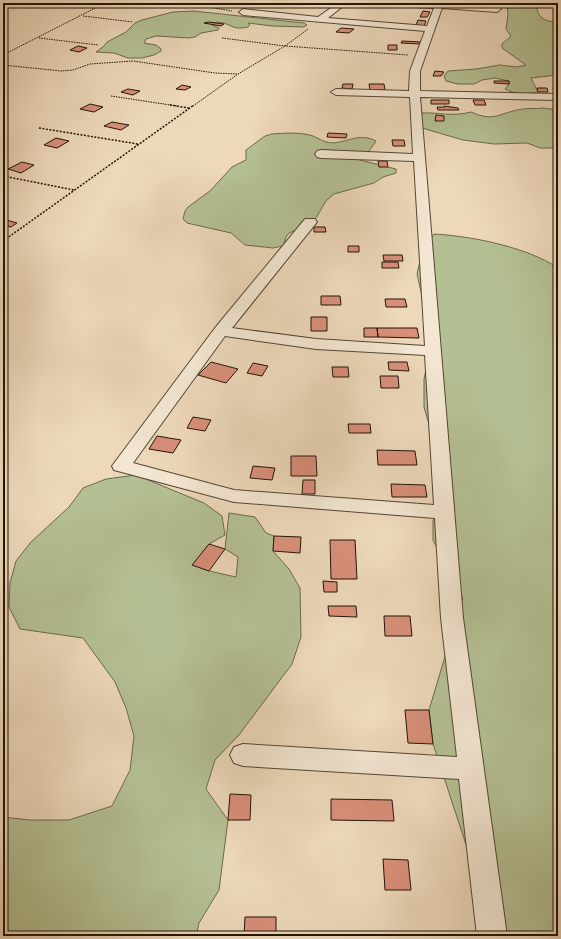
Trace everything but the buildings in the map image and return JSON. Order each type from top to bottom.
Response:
[{"type":"street","points":[[320,20],[343,3]]},
{"type":"street","points":[[396,3],[497,9]]},
{"type":"street","points":[[439,5],[415,71],[415,94],[452,618],[492,936]]},
{"type":"street","points":[[243,12],[430,29]]},
{"type":"street","points":[[336,92],[558,97]]},
{"type":"street","points":[[321,154],[419,158]]},
{"type":"street","points":[[310,222],[221,331],[121,466],[234,496],[445,512]]},
{"type":"street","points":[[221,331],[316,344],[433,350]]},
{"type":"street","points":[[242,755],[471,769]]},
{"type":"path","points":[[3,55],[105,3]]},
{"type":"path","points":[[184,3],[213,9],[243,12]]},
{"type":"path","points":[[82,16],[133,22]]},
{"type":"path","points":[[3,241],[238,74],[285,46],[320,20]]},
{"type":"path","points":[[38,38],[98,45]]},
{"type":"path","points":[[222,38],[285,46],[420,56]]},
{"type":"path","points":[[3,65],[61,71],[73,70],[90,64],[133,61],[215,73],[238,74]]},
{"type":"path","points":[[111,96],[190,108]]},
{"type":"path","points":[[40,128],[138,144]]},
{"type":"path","points":[[3,176],[74,190]]},
{"type":"green space","points":[[507,3],[536,3],[538,6],[538,12],[544,20],[558,21],[558,75],[531,78],[538,92],[525,94],[505,89],[509,84],[509,81],[495,78],[482,80],[474,84],[458,84],[446,81],[444,76],[448,71],[476,69],[500,65],[516,67],[526,65],[502,48],[502,44],[511,36],[506,29],[508,15]]},
{"type":"green space","points":[[194,11],[304,23],[307,25],[304,27],[272,26],[248,23],[250,25],[248,27],[240,28],[215,22],[212,23],[212,25],[219,28],[218,30],[201,33],[195,37],[156,36],[146,39],[144,43],[156,45],[161,49],[161,51],[154,55],[142,58],[128,58],[114,53],[96,52],[107,42],[126,32],[135,23],[142,20],[173,12]]},
{"type":"green space","points":[[543,108],[558,110],[558,148],[540,148],[527,143],[494,144],[463,140],[422,128],[420,113],[452,114],[471,112],[486,117],[492,117],[515,110]]},
{"type":"green space","points":[[272,134],[303,134],[331,143],[355,138],[371,139],[376,141],[367,154],[339,157],[356,159],[396,169],[396,173],[383,177],[374,183],[334,194],[326,201],[316,218],[306,226],[289,233],[283,246],[273,248],[245,245],[231,233],[187,223],[183,219],[185,211],[188,207],[210,191],[232,167],[246,160],[246,150],[265,136]]},
{"type":"green space","points":[[434,234],[465,237],[498,244],[531,254],[558,268],[558,936],[481,936],[476,875],[433,744],[429,710],[450,640],[452,618],[463,599],[433,540],[433,521],[447,486],[424,407],[424,379],[432,341],[417,274],[422,253]]},
{"type":"green space","points":[[136,475],[204,503],[222,516],[225,535],[209,544],[193,565],[209,571],[236,577],[238,557],[225,549],[229,513],[255,517],[266,533],[274,536],[273,551],[289,569],[300,588],[301,637],[292,664],[239,735],[215,760],[206,789],[228,820],[219,890],[199,923],[196,936],[3,936],[3,817],[30,820],[69,820],[112,806],[130,770],[134,736],[126,708],[115,682],[83,638],[20,629],[9,607],[10,583],[16,561],[31,542],[69,507],[83,488],[106,479]]}]
